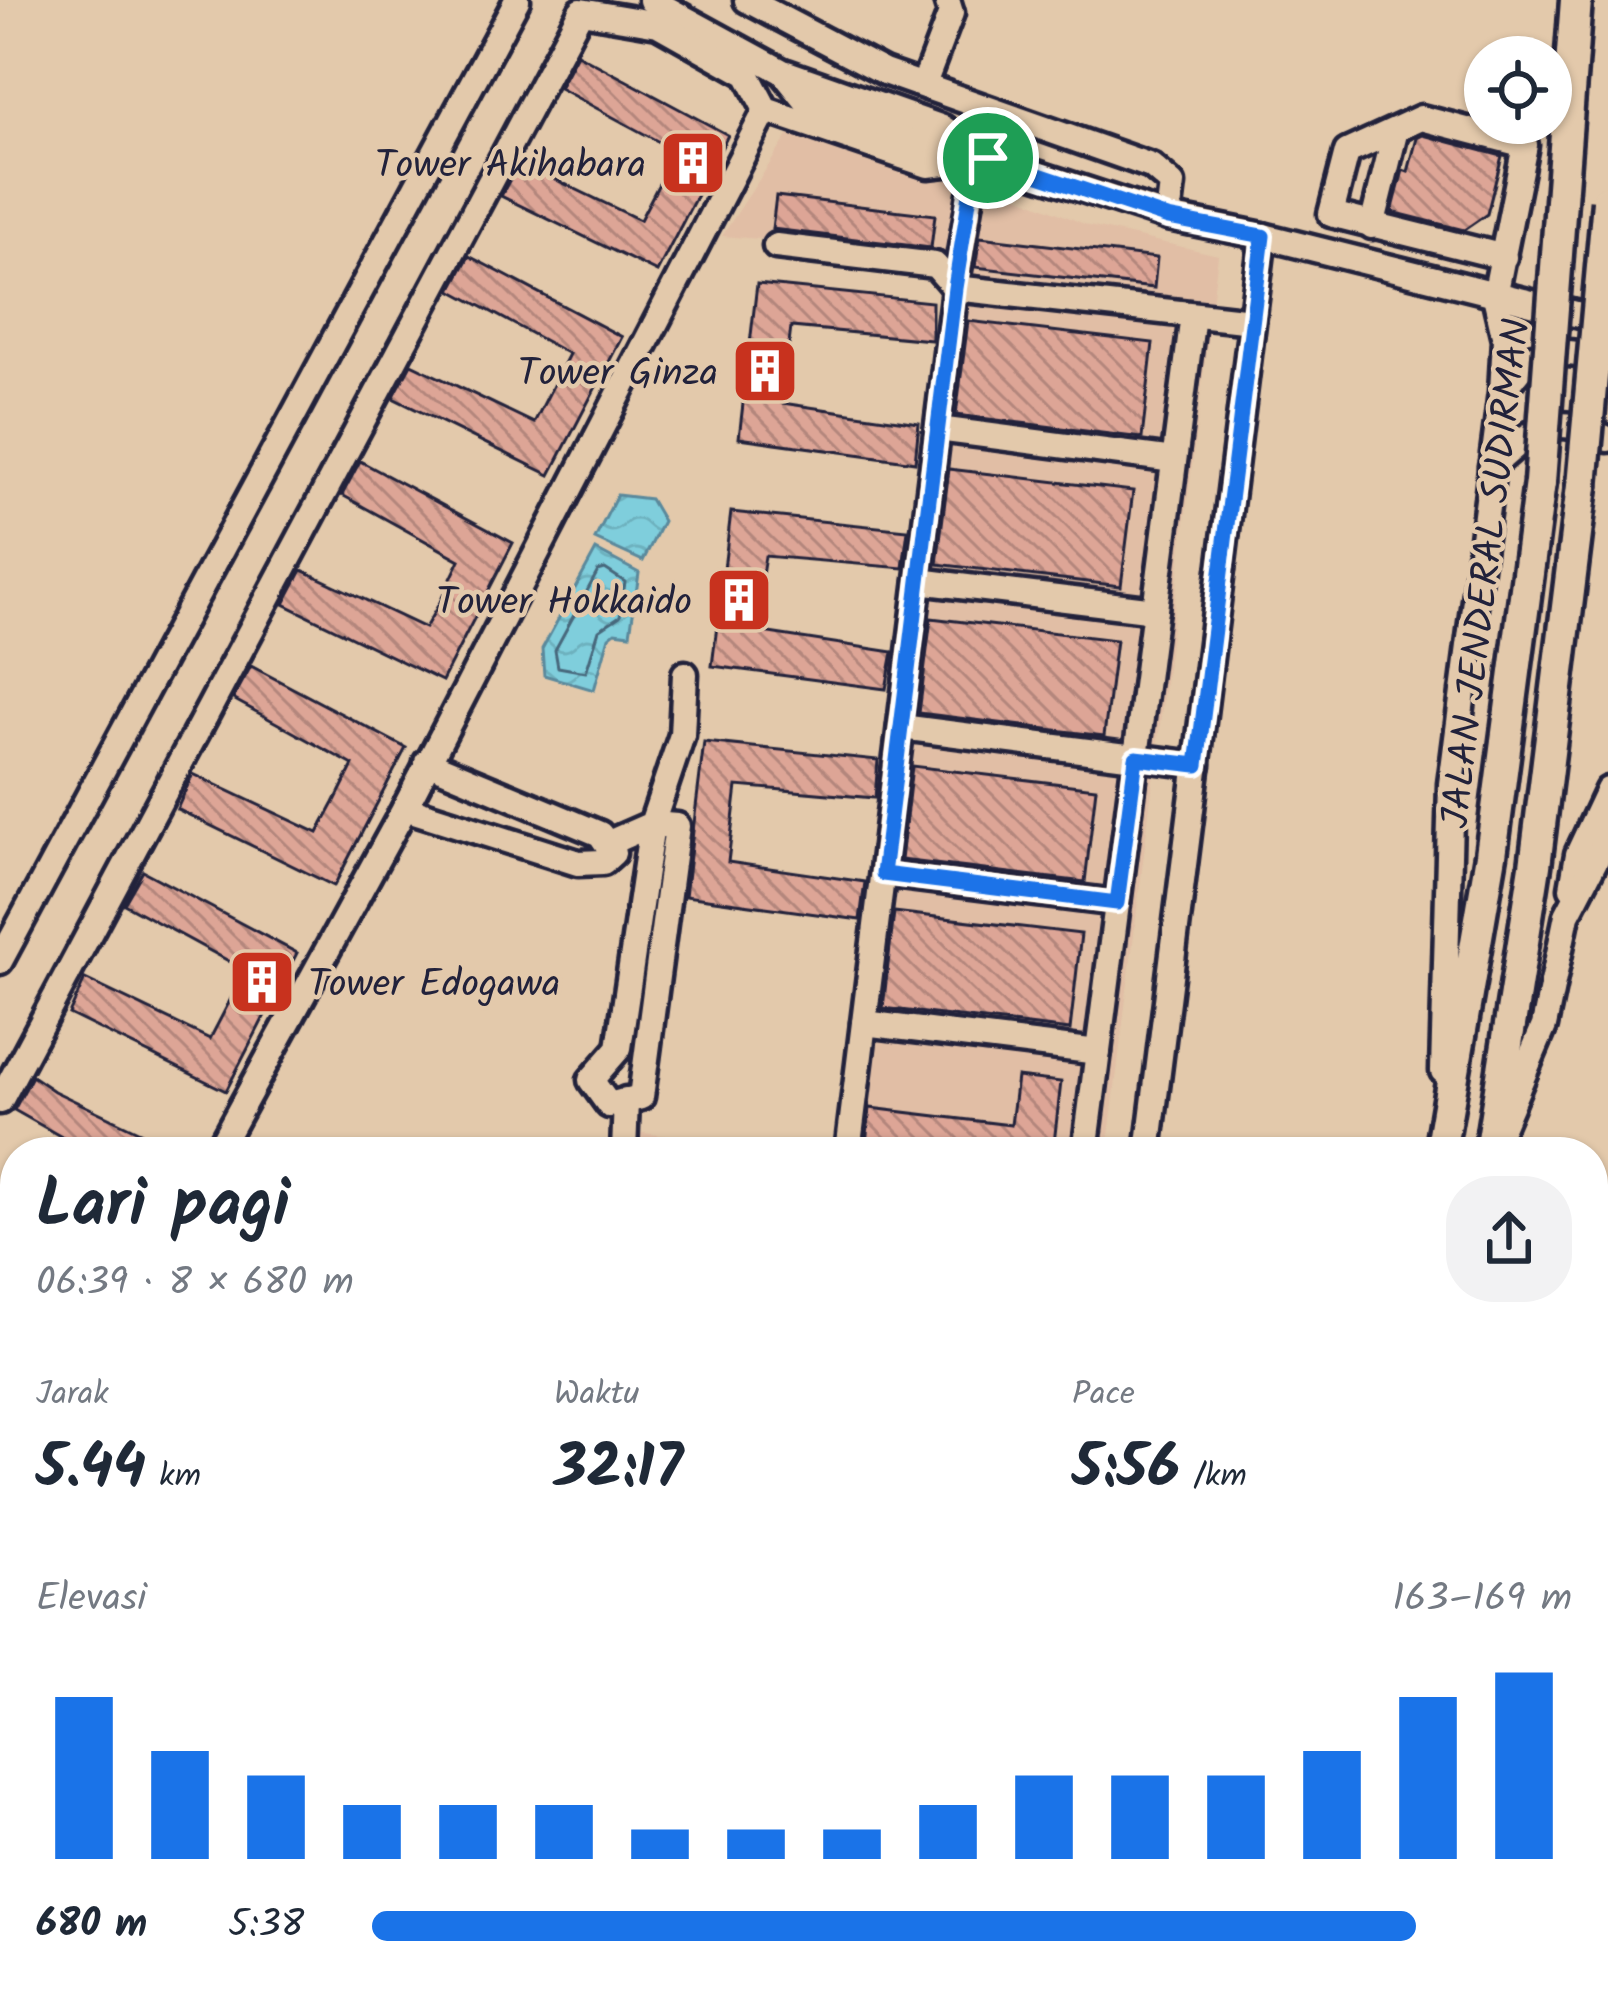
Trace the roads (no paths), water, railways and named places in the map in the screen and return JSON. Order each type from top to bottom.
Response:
[{"type":"main road","name":"JALAN JENDERAL SUDIRMAN","points":[[1442,1137],[1490,856],[1540,482],[1576,0]]},
{"type":"main road","points":[[1492,1137],[1534,866],[1582,486],[1608,201]]},
{"type":"street","points":[[0,962],[517,0]]},
{"type":"street","points":[[651,0],[783,72],[943,128],[988,158],[1168,218],[1263,236],[1596,319],[1608,328]]},
{"type":"street","points":[[747,0],[884,73],[1151,166],[1172,184],[1168,218]]},
{"type":"street","points":[[924,84],[951,13],[947,0]]},
{"type":"street","points":[[0,1101],[584,5],[658,24],[748,74],[766,110],[928,165],[988,158]]},
{"type":"street","points":[[225,1137],[405,808],[766,110]]},
{"type":"street","points":[[1440,1137],[1451,784],[1502,392],[1505,339],[1496,296],[1504,257],[1525,146],[1421,118],[1347,152],[1331,214],[1504,257]]},
{"type":"street","points":[[1372,226],[1395,133]]},
{"type":"street","points":[[850,1137],[955,288],[970,194],[988,158]]},
{"type":"street","points":[[1150,1137],[1263,236]]},
{"type":"street","points":[[776,246],[935,265],[955,288],[1252,321]]},
{"type":"street","points":[[1086,1137],[1193,315]]},
{"type":"street","points":[[1502,392],[1528,358],[1562,350],[1602,364],[1608,371]]},
{"type":"street","points":[[1492,466],[1538,426],[1575,424],[1608,439]]},
{"type":"street","points":[[938,429],[1174,460]]},
{"type":"street","points":[[919,581],[1155,610]]},
{"type":"street","points":[[428,762],[611,842],[652,824],[677,826],[641,1096],[610,1106],[591,1080],[619,1048],[652,824],[682,735],[686,674]]},
{"type":"street","points":[[901,728],[1197,765]]},
{"type":"street","points":[[1496,1137],[1544,1026],[1578,854],[1608,790]]},
{"type":"street","points":[[405,808],[578,863],[603,862],[614,853],[611,842]]},
{"type":"street","points":[[1567,915],[1608,836]]},
{"type":"street","points":[[883,874],[1117,903]]},
{"type":"street","points":[[864,1023],[1098,1052]]},
{"type":"street","points":[[625,1137],[626,1100]]},
{"type":"water","points":[[617,495],[650,499],[663,521],[643,561],[595,539]]},
{"type":"water","points":[[596,550],[639,573],[630,634],[615,632],[609,637],[594,690],[544,675],[542,649]]},
{"type":"place","name":"Tower Akihabara","points":[[693,163]]},
{"type":"place","name":"Tower Ginza","points":[[765,371]]},
{"type":"place","name":"Tower Hokkaido","points":[[739,600]]},
{"type":"place","name":"Tower Edogawa","points":[[262,982]]}]
